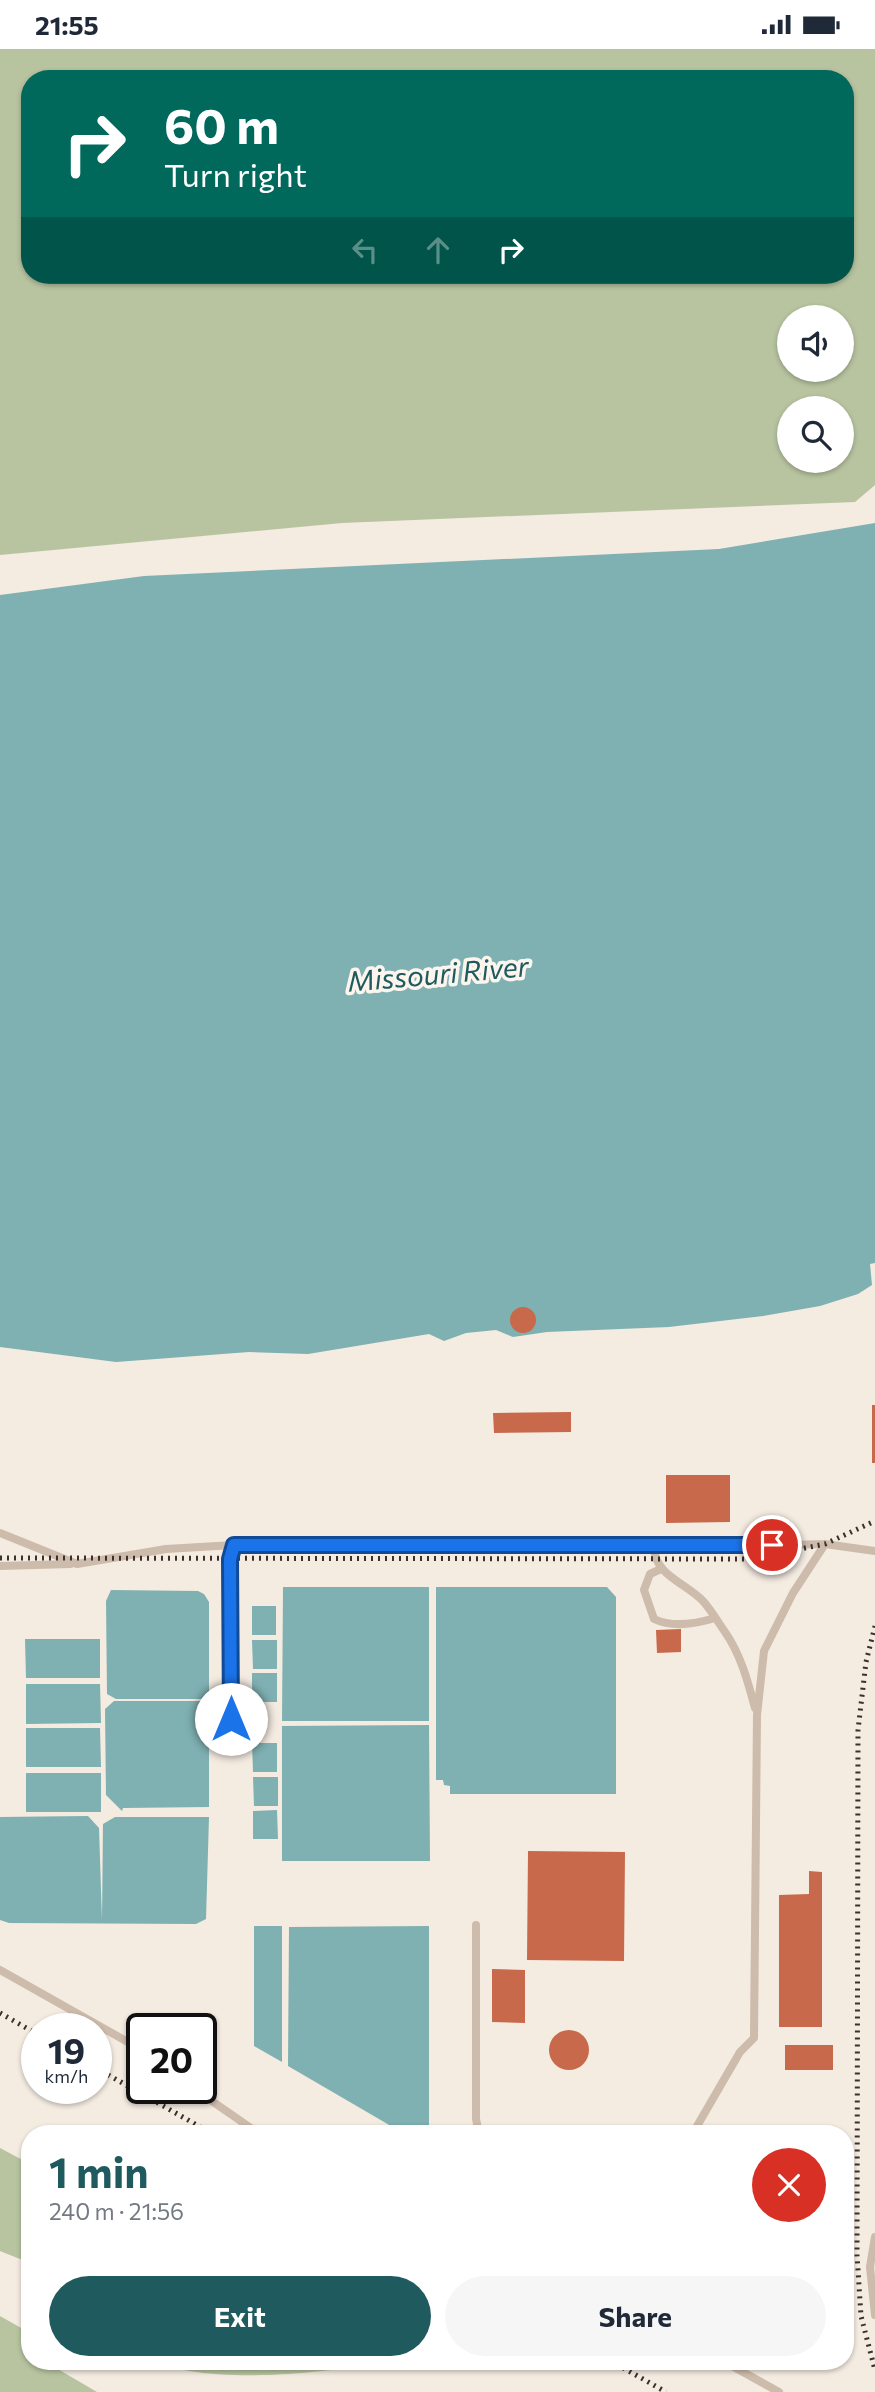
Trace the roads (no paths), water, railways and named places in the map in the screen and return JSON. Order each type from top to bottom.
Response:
[{"type":"lane","points":[[0,1533],[77,1564]]},
{"type":"lane","points":[[0,1566],[77,1564],[166,1549],[234,1545],[654,1547],[825,1544],[875,1551]]},
{"type":"lane","points":[[698,2125],[740,2052],[754,2038],[757,1715],[764,1651],[793,1593],[825,1544]]},
{"type":"lane","points":[[231,1719],[230,1559],[234,1545]]},
{"type":"lane","points":[[654,1547],[655,1560],[661,1569],[702,1601],[715,1618],[745,1670],[757,1715]]},
{"type":"lane","points":[[661,1569],[650,1574],[644,1590],[654,1619],[662,1623],[694,1624],[715,1618]]},
{"type":"lane","points":[[476,1925],[477,2125]]},
{"type":"lane","points":[[0,1970],[126,2041]]},
{"type":"lane","points":[[216,2104],[246,2125]]},
{"type":"lane","points":[[875,2237],[870,2267],[875,2315]]},
{"type":"lane","points":[[739,2370],[779,2392]]},
{"type":"water","name":"Missouri River","points":[[875,523],[875,1263],[870,1264],[872,1285],[858,1294],[820,1306],[763,1316],[669,1327],[547,1332],[513,1337],[496,1330],[466,1333],[444,1341],[429,1334],[308,1354],[249,1352],[116,1362],[0,1347],[0,595],[144,576],[719,549]]},
{"type":"water","points":[[283,1587],[429,1587],[429,1721],[282,1721]]},
{"type":"water","points":[[436,1587],[607,1587],[616,1597],[616,1794],[450,1794],[450,1786],[444,1785],[443,1780],[436,1780]]},
{"type":"water","points":[[111,1590],[198,1591],[204,1594],[209,1602],[209,1699],[116,1699],[107,1694],[106,1601]]},
{"type":"water","points":[[252,1606],[276,1606],[276,1635],[252,1635]]},
{"type":"water","points":[[25,1639],[100,1639],[100,1678],[26,1678]]},
{"type":"water","points":[[252,1640],[277,1640],[277,1669],[253,1669]]},
{"type":"water","points":[[252,1673],[277,1673],[277,1702],[252,1702]]},
{"type":"water","points":[[26,1684],[100,1684],[101,1723],[26,1724]]},
{"type":"water","points":[[114,1701],[209,1701],[209,1807],[123,1808],[122,1811],[106,1795],[105,1709]]},
{"type":"water","points":[[429,1725],[430,1861],[282,1861],[282,1726]]},
{"type":"water","points":[[26,1728],[100,1728],[101,1767],[26,1767]]},
{"type":"water","points":[[252,1743],[277,1743],[277,1772],[253,1772]]},
{"type":"water","points":[[26,1773],[101,1773],[101,1812],[26,1812]]},
{"type":"water","points":[[253,1777],[278,1777],[278,1806],[254,1806]]},
{"type":"water","points":[[277,1810],[278,1839],[253,1839],[253,1811]]},
{"type":"water","points":[[88,1816],[99,1828],[102,1921],[103,1824],[115,1817],[209,1817],[206,1919],[196,1924],[9,1923],[0,1920],[0,1817]]},
{"type":"water","points":[[254,1926],[282,1926],[282,2062],[254,2046]]},
{"type":"water","points":[[429,1926],[429,2125],[389,2125],[288,2066],[289,1927]]},
{"type":"railway","points":[[0,1558],[750,1559],[825,1544],[875,1521]]},
{"type":"railway","points":[[875,1626],[866,1662],[858,1730],[857,2255],[861,2316],[875,2370]]},
{"type":"railway","points":[[0,2013],[21,2025]]},
{"type":"railway","points":[[112,2077],[197,2125]]},
{"type":"railway","points":[[627,2370],[666,2392]]}]
